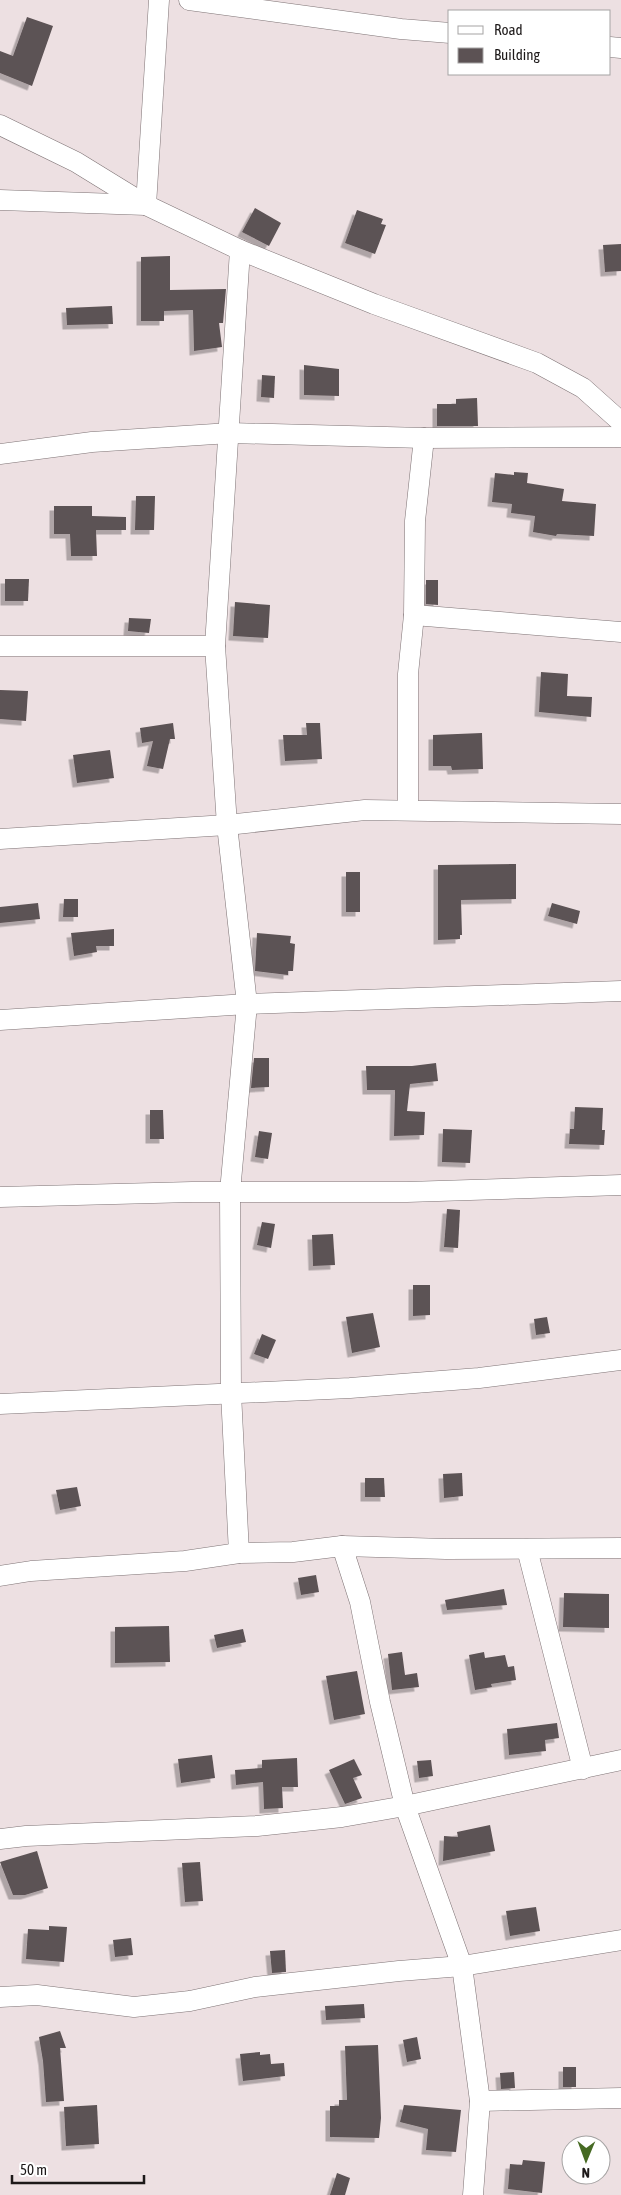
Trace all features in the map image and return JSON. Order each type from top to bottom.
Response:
[{"type":"street","points":[[146,205],[158,0]]},
{"type":"street","points":[[189,0],[401,29],[448,33]]},
{"type":"street","points":[[0,125],[76,162],[146,205],[240,250],[374,304],[537,363],[583,388],[621,422]]},
{"type":"street","points":[[0,200],[146,205]]},
{"type":"street","points":[[240,250],[230,433],[215,646],[227,825],[247,1004],[230,1192],[231,1394],[240,1553]]},
{"type":"street","points":[[0,454],[92,442],[230,433],[424,438],[621,437]]},
{"type":"street","points":[[408,809],[408,674],[414,615],[415,521],[424,438]]},
{"type":"street","points":[[414,615],[621,632]]},
{"type":"street","points":[[0,646],[215,646]]},
{"type":"street","points":[[0,839],[227,825],[366,810],[408,809],[621,814]]},
{"type":"street","points":[[0,1020],[247,1004],[621,991]]},
{"type":"street","points":[[0,1197],[230,1192],[406,1192],[621,1185]]},
{"type":"street","points":[[2,1400],[231,1394],[350,1388],[469,1379],[621,1360]]},
{"type":"street","points":[[342,1546],[360,1602],[380,1702],[405,1806],[462,1966],[480,2101],[473,2195]]},
{"type":"street","points":[[0,1576],[31,1571],[185,1560],[240,1553],[293,1552],[342,1546],[527,1549],[621,1548]]},
{"type":"street","points":[[527,1549],[583,1769]]},
{"type":"street","points":[[0,1839],[26,1836],[257,1826],[342,1817],[405,1806],[621,1760]]},
{"type":"street","points":[[0,1997],[37,1995],[134,2007],[190,2002],[255,1987],[462,1966],[621,1940]]},
{"type":"street","points":[[480,2101],[621,2098]]},
{"type":"building","points":[[27,17],[53,26],[32,86],[0,73],[0,51],[13,56]]},
{"type":"building","points":[[255,208],[281,223],[269,246],[242,232]]},
{"type":"building","points":[[357,210],[383,219],[381,224],[386,225],[375,254],[345,243]]},
{"type":"building","points":[[621,244],[621,271],[605,272],[603,245]]},
{"type":"building","points":[[170,256],[170,290],[226,289],[223,323],[219,323],[222,347],[194,351],[193,310],[164,311],[164,321],[141,321],[141,257]]},
{"type":"building","points":[[112,306],[113,324],[67,325],[66,308]]},
{"type":"building","points":[[304,365],[339,369],[339,396],[304,395]]},
{"type":"building","points":[[262,375],[275,376],[274,398],[261,397]]},
{"type":"building","points":[[477,398],[478,426],[437,426],[437,404],[456,404],[456,399]]},
{"type":"building","points":[[514,472],[528,473],[527,483],[564,489],[562,501],[596,504],[594,536],[557,534],[556,536],[533,532],[535,516],[511,513],[512,504],[492,502],[495,473],[514,475]]},
{"type":"building","points":[[136,496],[155,496],[154,530],[135,530]]},
{"type":"building","points":[[54,506],[92,506],[92,516],[126,517],[126,530],[96,530],[97,556],[71,556],[70,534],[54,534]]},
{"type":"building","points":[[5,579],[29,579],[28,601],[5,601]]},
{"type":"building","points":[[426,580],[438,580],[438,605],[426,604]]},
{"type":"building","points":[[235,602],[270,605],[268,638],[233,636]]},
{"type":"building","points":[[129,618],[151,619],[149,633],[128,631]]},
{"type":"building","points":[[541,672],[568,674],[567,696],[592,697],[591,717],[539,712]]},
{"type":"building","points":[[0,690],[28,691],[26,721],[0,719]]},
{"type":"building","points":[[173,723],[175,739],[170,739],[163,769],[147,766],[153,741],[142,743],[140,728]]},
{"type":"building","points":[[306,723],[320,723],[322,759],[285,761],[283,735],[307,735]]},
{"type":"building","points":[[482,733],[483,769],[452,770],[451,766],[433,766],[433,735]]},
{"type":"building","points":[[110,750],[114,778],[77,783],[73,755]]},
{"type":"building","points":[[516,864],[516,899],[461,900],[462,935],[460,935],[460,939],[438,940],[438,865]]},
{"type":"building","points":[[346,872],[360,872],[360,912],[346,912]]},
{"type":"building","points":[[64,899],[78,899],[78,917],[63,917]]},
{"type":"building","points":[[38,903],[40,919],[0,923],[0,907]]},
{"type":"building","points":[[552,903],[580,911],[577,924],[548,916]]},
{"type":"building","points":[[114,929],[114,946],[96,946],[97,952],[74,956],[71,933]]},
{"type":"building","points":[[257,933],[291,936],[290,943],[295,944],[293,971],[288,971],[288,975],[255,971]]},
{"type":"building","points":[[254,1058],[269,1058],[269,1087],[251,1088]]},
{"type":"building","points":[[436,1063],[438,1081],[410,1084],[407,1111],[425,1112],[424,1135],[394,1136],[395,1090],[367,1090],[366,1066],[412,1066]]},
{"type":"building","points":[[575,1107],[603,1108],[602,1130],[605,1130],[604,1145],[569,1144],[570,1129],[574,1129]]},
{"type":"building","points":[[150,1110],[163,1110],[164,1139],[150,1139]]},
{"type":"building","points":[[443,1129],[472,1130],[470,1163],[442,1162]]},
{"type":"building","points":[[259,1131],[272,1133],[268,1159],[255,1157]]},
{"type":"building","points":[[447,1209],[460,1210],[458,1248],[444,1247]]},
{"type":"building","points":[[262,1222],[275,1224],[271,1248],[257,1245]]},
{"type":"building","points":[[333,1234],[335,1265],[313,1266],[312,1235]]},
{"type":"building","points":[[413,1285],[430,1285],[430,1315],[413,1316]]},
{"type":"building","points":[[373,1313],[380,1347],[352,1353],[346,1317]]},
{"type":"building","points":[[547,1317],[550,1333],[536,1335],[534,1319]]},
{"type":"building","points":[[262,1334],[276,1340],[268,1359],[254,1354]]},
{"type":"building","points":[[462,1473],[463,1496],[444,1498],[443,1474]]},
{"type":"building","points":[[365,1478],[384,1478],[385,1497],[365,1497]]},
{"type":"building","points":[[77,1487],[81,1506],[60,1510],[56,1490]]},
{"type":"building","points":[[316,1575],[319,1592],[301,1595],[298,1578]]},
{"type":"building","points":[[504,1589],[507,1605],[447,1610],[445,1600]]},
{"type":"building","points":[[564,1593],[609,1594],[609,1628],[563,1627]]},
{"type":"building","points":[[169,1626],[170,1662],[115,1663],[115,1627]]},
{"type":"building","points":[[243,1629],[246,1642],[217,1648],[214,1635]]},
{"type":"building","points":[[402,1652],[405,1675],[417,1673],[419,1687],[392,1690],[388,1654]]},
{"type":"building","points":[[484,1652],[485,1658],[505,1655],[508,1667],[514,1666],[516,1680],[491,1684],[492,1687],[475,1690],[469,1655]]},
{"type":"building","points":[[357,1671],[365,1714],[334,1720],[326,1676]]},
{"type":"building","points":[[557,1723],[559,1738],[545,1740],[546,1751],[509,1755],[507,1729]]},
{"type":"building","points":[[212,1755],[215,1778],[181,1783],[178,1759]]},
{"type":"building","points":[[297,1758],[298,1787],[282,1787],[283,1808],[264,1809],[263,1782],[236,1785],[235,1770],[262,1768],[262,1760]]},
{"type":"building","points":[[354,1759],[362,1775],[353,1778],[362,1798],[345,1804],[329,1770]]},
{"type":"building","points":[[431,1760],[433,1776],[419,1778],[417,1761]]},
{"type":"building","points":[[490,1825],[495,1851],[443,1861],[444,1836],[458,1837],[457,1832]]},
{"type":"building","points":[[37,1851],[48,1888],[25,1895],[13,1895],[0,1862]]},
{"type":"building","points":[[200,1862],[203,1901],[185,1902],[182,1863]]},
{"type":"building","points":[[536,1907],[540,1931],[510,1936],[506,1911]]},
{"type":"building","points":[[49,1926],[67,1927],[64,1962],[26,1959],[28,1929],[49,1930]]},
{"type":"building","points":[[131,1938],[133,1955],[115,1957],[113,1940]]},
{"type":"building","points":[[285,1950],[286,1972],[272,1973],[270,1951]]},
{"type":"building","points":[[364,2004],[365,2018],[326,2020],[325,2006]]},
{"type":"building","points":[[60,2031],[66,2048],[60,2048],[64,2101],[46,2102],[39,2037]]},
{"type":"building","points":[[417,2037],[421,2059],[407,2062],[403,2040]]},
{"type":"building","points":[[378,2045],[381,2118],[379,2138],[330,2137],[330,2106],[339,2106],[339,2100],[347,2100],[345,2046]]},
{"type":"building","points":[[260,2052],[260,2055],[270,2054],[271,2064],[284,2063],[285,2076],[243,2081],[240,2054]]},
{"type":"building","points":[[563,2067],[576,2067],[576,2087],[563,2087]]},
{"type":"building","points":[[514,2072],[515,2088],[501,2089],[500,2073]]},
{"type":"building","points":[[97,2105],[99,2144],[66,2146],[64,2107]]},
{"type":"building","points":[[404,2105],[461,2110],[456,2152],[426,2150],[428,2129],[400,2122]]},
{"type":"building","points":[[523,2160],[545,2162],[542,2193],[508,2189],[510,2164],[522,2165]]},
{"type":"building","points":[[337,2173],[350,2178],[345,2195],[330,2195]]}]
